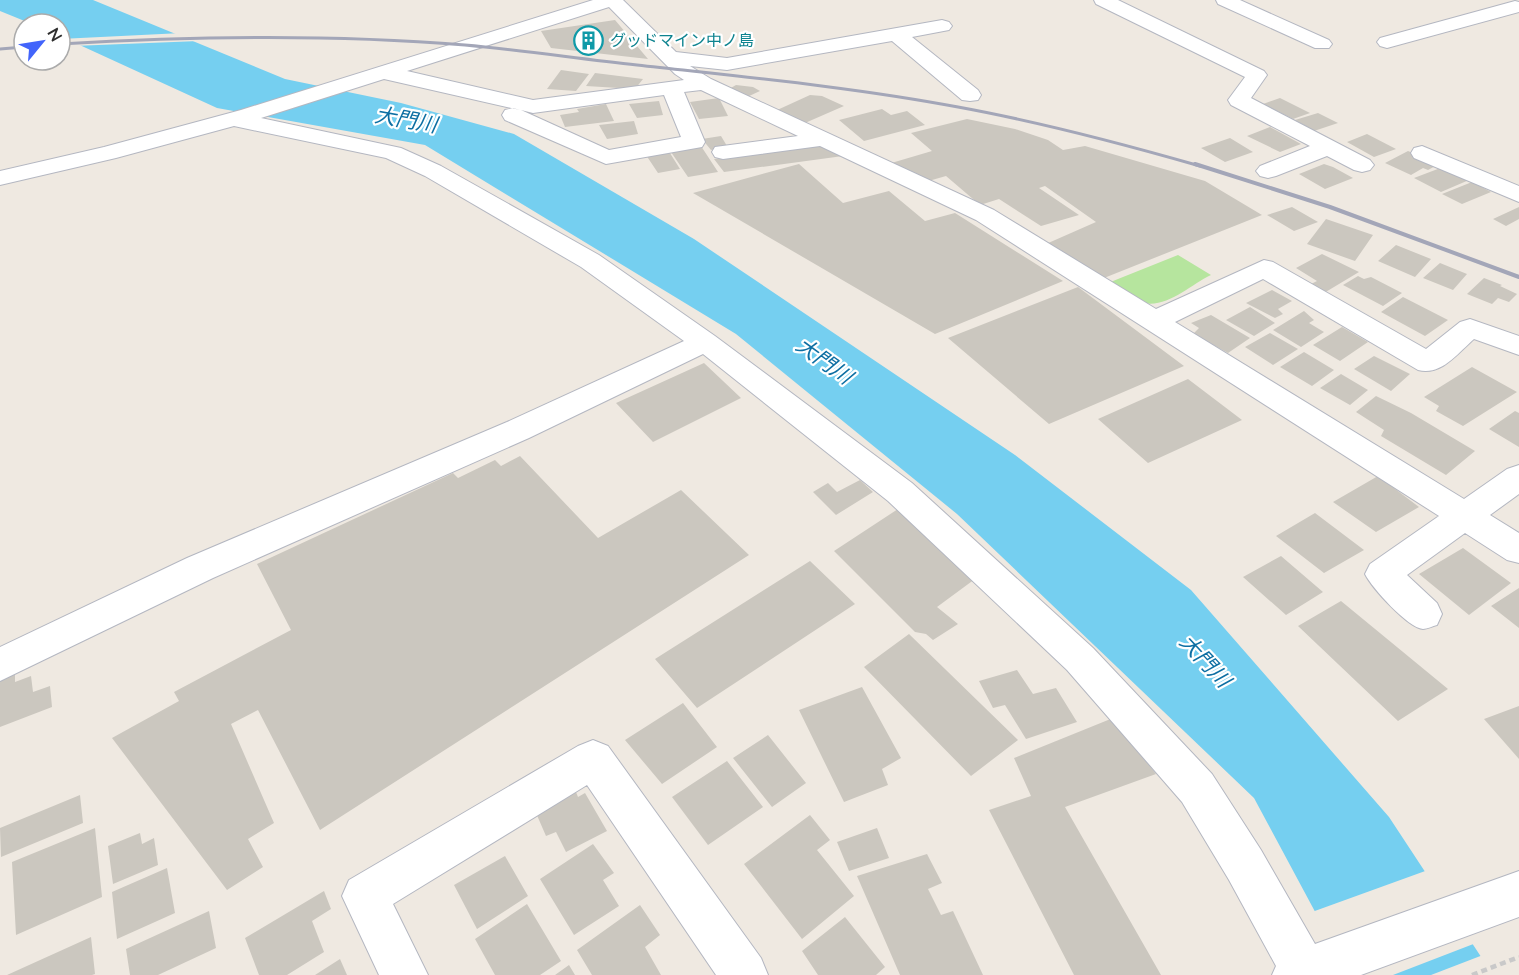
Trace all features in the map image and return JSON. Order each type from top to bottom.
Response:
[{"type":"street","points":[[0,178],[108,153],[241,117],[612,0],[682,70],[704,83],[985,215],[1519,550]]},
{"type":"street","points":[[1103,0],[1257,75],[1239,100],[1362,165]]},
{"type":"street","points":[[1224,0],[1322,44]]},
{"type":"street","points":[[1122,9],[1144,3]]},
{"type":"street","points":[[1387,42],[1509,4]]},
{"type":"street","points":[[669,58],[727,64],[942,26]]},
{"type":"street","points":[[896,34],[970,95]]},
{"type":"street","points":[[385,72],[532,107]]},
{"type":"street","points":[[672,88],[694,142],[606,157],[513,115],[532,107],[704,83]]},
{"type":"street","points":[[241,117],[393,153],[433,171],[590,261],[705,342],[900,492],[1080,659],[1197,788],[1308,970],[1519,894]]},
{"type":"street","points":[[723,152],[824,139]]},
{"type":"street","points":[[1268,171],[1329,147]]},
{"type":"street","points":[[1422,153],[1519,195]]},
{"type":"street","points":[[1496,185],[1519,175]]},
{"type":"street","points":[[1154,321],[1264,268],[1428,363],[1470,328],[1519,346]]},
{"type":"street","points":[[0,665],[200,568],[519,430],[705,342]]},
{"type":"street","points":[[1424,614],[1383,574],[1519,477]]},
{"type":"street","points":[[404,975],[365,896],[593,759],[744,975]]},
{"type":"path","points":[[1472,975],[1519,957]]},
{"type":"green space","points":[[1178,255],[1211,275],[1176,296],[1157,303],[1137,301],[1108,283]]},
{"type":"water","name":"大門川","points":[[0,0],[93,0],[285,79],[401,103],[514,134],[694,239],[1015,455],[1191,590],[1389,817],[1493,975],[1349,975],[1254,798],[957,514],[736,334],[425,145],[217,108],[72,42],[72,12],[12,12],[12,16],[0,11]]},
{"type":"pier","points":[[182,33],[199,41],[73,46],[72,38]]},
{"type":"pier","points":[[1428,870],[1476,943],[1393,975],[1345,975],[1312,912]]},
{"type":"pier","points":[[1483,955],[1496,975],[1431,975]]},
{"type":"building","name":"グッドマイン中ノ島","points":[[615,20],[648,59],[551,48],[541,31]]},
{"type":"building","points":[[561,70],[589,74],[576,91],[547,89]]},
{"type":"building","points":[[595,73],[643,79],[635,89],[586,86]]},
{"type":"building","points":[[736,85],[753,87],[760,91],[747,97],[729,89]]},
{"type":"building","points":[[810,95],[822,96],[844,106],[805,123],[775,111]]},
{"type":"building","points":[[719,98],[728,116],[699,119],[690,102]]},
{"type":"building","points":[[1280,98],[1310,113],[1293,119],[1263,104]]},
{"type":"building","points":[[659,101],[663,115],[637,118],[629,104]]},
{"type":"building","points":[[606,104],[614,121],[565,127],[560,115],[579,112],[577,109]]},
{"type":"building","points":[[882,109],[891,115],[907,111],[925,125],[864,141],[839,120]]},
{"type":"building","points":[[1318,113],[1338,123],[1314,131],[1295,120]]},
{"type":"building","points":[[967,119],[1015,129],[1048,140],[1063,150],[1085,146],[1205,181],[1262,215],[1104,278],[1046,244],[1096,222],[1045,186],[1039,188],[1079,215],[1041,226],[999,199],[980,205],[946,176],[925,182],[888,164],[932,151],[911,133]]},
{"type":"building","points":[[634,121],[638,134],[607,139],[599,125]]},
{"type":"building","points":[[1270,127],[1301,144],[1280,152],[1247,136]]},
{"type":"building","points":[[1367,134],[1396,149],[1374,157],[1347,142]]},
{"type":"building","points":[[721,136],[727,146],[711,150],[702,139]]},
{"type":"building","points":[[1230,138],[1253,152],[1225,162],[1201,148]]},
{"type":"building","points":[[822,145],[843,156],[724,172],[714,159]]},
{"type":"building","points":[[701,146],[718,172],[688,177],[671,152]]},
{"type":"building","points":[[668,150],[680,169],[658,173],[646,155]]},
{"type":"building","points":[[1408,151],[1439,164],[1428,170],[1423,168],[1411,175],[1385,163]]},
{"type":"building","points":[[799,164],[843,203],[889,191],[925,221],[955,213],[1063,281],[935,334],[693,193]]},
{"type":"building","points":[[1324,164],[1353,178],[1325,189],[1299,174]]},
{"type":"building","points":[[1443,167],[1469,180],[1441,192],[1414,178]]},
{"type":"building","points":[[1472,182],[1491,192],[1462,204],[1442,194]]},
{"type":"building","points":[[1292,207],[1318,222],[1294,231],[1267,215]]},
{"type":"building","points":[[1519,207],[1519,219],[1506,226],[1493,219]]},
{"type":"building","points":[[1326,219],[1373,235],[1355,261],[1307,244]]},
{"type":"building","points":[[1396,245],[1431,259],[1415,277],[1378,261]]},
{"type":"building","points":[[1322,254],[1359,272],[1324,293],[1309,285],[1317,281],[1296,268]]},
{"type":"building","points":[[1440,263],[1467,274],[1453,290],[1423,278]]},
{"type":"building","points":[[1358,276],[1364,279],[1371,277],[1402,293],[1383,306],[1343,285]]},
{"type":"building","points":[[1484,278],[1517,294],[1509,302],[1498,298],[1492,304],[1467,294]]},
{"type":"building","points":[[1078,287],[1184,366],[1049,424],[948,338]]},
{"type":"building","points":[[1272,290],[1292,301],[1278,309],[1283,314],[1275,318],[1246,303]]},
{"type":"building","points":[[1403,297],[1448,320],[1425,336],[1381,312]]},
{"type":"building","points":[[1250,307],[1275,323],[1254,336],[1226,320]]},
{"type":"building","points":[[1304,311],[1314,320],[1309,323],[1324,332],[1301,347],[1273,330]]},
{"type":"building","points":[[1211,315],[1250,338],[1228,353],[1193,334],[1199,328],[1191,323]]},
{"type":"building","points":[[1342,327],[1368,342],[1340,361],[1313,345]]},
{"type":"building","points":[[1270,333],[1298,349],[1273,365],[1245,347]]},
{"type":"building","points":[[1304,352],[1334,370],[1312,386],[1280,367]]},
{"type":"building","points":[[1374,356],[1410,374],[1391,391],[1354,369]]},
{"type":"building","points":[[704,363],[741,398],[653,442],[616,403]]},
{"type":"building","points":[[1472,367],[1517,392],[1463,426],[1436,411],[1439,406],[1424,397]]},
{"type":"building","points":[[1341,374],[1368,390],[1350,405],[1320,388]]},
{"type":"building","points":[[1188,379],[1242,420],[1148,463],[1098,419]]},
{"type":"building","points":[[1376,396],[1411,413],[1475,451],[1446,475],[1381,436],[1384,430],[1356,412]]},
{"type":"building","points":[[1515,411],[1519,413],[1519,447],[1489,429]]},
{"type":"building","points":[[520,456],[598,538],[681,490],[749,555],[320,830],[258,710],[231,724],[274,823],[248,839],[263,867],[227,890],[112,738],[179,701],[174,692],[291,630],[257,564],[453,473],[458,478],[495,460],[501,466]]},
{"type":"building","points":[[1378,476],[1419,507],[1376,532],[1333,502]]},
{"type":"building","points":[[860,480],[873,492],[836,515],[813,492],[828,483],[837,492]]},
{"type":"building","points":[[898,509],[975,579],[937,607],[958,624],[933,640],[926,634],[915,632],[834,551]]},
{"type":"building","points":[[1315,513],[1364,550],[1324,573],[1276,536]]},
{"type":"building","points":[[1463,548],[1511,583],[1469,615],[1419,574]]},
{"type":"building","points":[[1281,556],[1323,592],[1286,615],[1243,577]]},
{"type":"building","points":[[810,561],[855,604],[697,708],[655,659]]},
{"type":"building","points":[[1519,588],[1519,628],[1491,606]]},
{"type":"building","points":[[1341,601],[1448,689],[1398,721],[1298,626]]},
{"type":"building","points":[[909,634],[1018,740],[971,776],[864,667]]},
{"type":"building","points":[[1017,670],[1033,694],[1056,688],[1077,722],[1026,739],[1005,705],[993,708],[979,681]]},
{"type":"building","points":[[15,673],[15,682],[31,676],[33,692],[50,686],[52,707],[0,727],[0,679]]},
{"type":"building","points":[[862,687],[901,758],[882,769],[888,785],[844,802],[799,710]]},
{"type":"building","points":[[683,703],[717,747],[662,784],[625,740]]},
{"type":"building","points":[[1519,706],[1519,759],[1484,719]]},
{"type":"building","points":[[1113,718],[1156,774],[1065,807],[1161,975],[1074,975],[989,810],[1031,796],[1014,758]]},
{"type":"building","points":[[768,735],[806,783],[772,807],[733,758]]},
{"type":"building","points":[[727,761],[763,807],[708,845],[672,797]]},
{"type":"building","points":[[574,787],[578,797],[585,793],[607,831],[566,852],[556,832],[546,836],[536,813],[560,802],[557,795]]},
{"type":"building","points":[[80,795],[83,823],[1,857],[0,828]]},
{"type":"building","points":[[810,815],[830,840],[817,850],[854,896],[802,939],[744,864]]},
{"type":"building","points":[[95,828],[102,897],[16,935],[12,862]]},
{"type":"building","points":[[877,828],[889,858],[849,871],[837,842]]},
{"type":"building","points":[[140,833],[142,844],[154,838],[158,865],[113,884],[108,846]]},
{"type":"building","points":[[593,844],[614,873],[603,880],[619,906],[574,935],[540,879]]},
{"type":"building","points":[[927,854],[942,883],[928,889],[941,915],[953,911],[983,975],[900,975],[857,876]]},
{"type":"building","points":[[505,856],[528,896],[477,929],[454,885]]},
{"type":"building","points":[[167,868],[175,913],[117,939],[112,892]]},
{"type":"building","points":[[324,891],[331,909],[312,921],[324,952],[287,975],[259,975],[245,938]]},
{"type":"building","points":[[527,904],[561,961],[540,975],[495,975],[475,939]]},
{"type":"building","points":[[640,905],[660,935],[645,947],[661,975],[592,975],[577,950]]},
{"type":"building","points":[[209,911],[216,948],[158,975],[130,975],[126,949]]},
{"type":"building","points":[[845,917],[885,967],[876,975],[818,975],[802,951]]},
{"type":"building","points":[[91,937],[95,974],[7,975]]},
{"type":"building","points":[[340,959],[347,975],[315,975]]},
{"type":"building","points":[[569,965],[575,975],[555,975]]},
{"type":"railway","points":[[72,43],[262,37],[414,41],[486,47],[798,83],[918,100],[1050,126],[1200,166]]},
{"type":"railway","points":[[0,49],[12,48]]},
{"type":"railway","points":[[1195,164],[1330,207],[1519,277]]},
{"type":"place","name":"グッドマイン中ノ島","points":[[589,40]]}]
